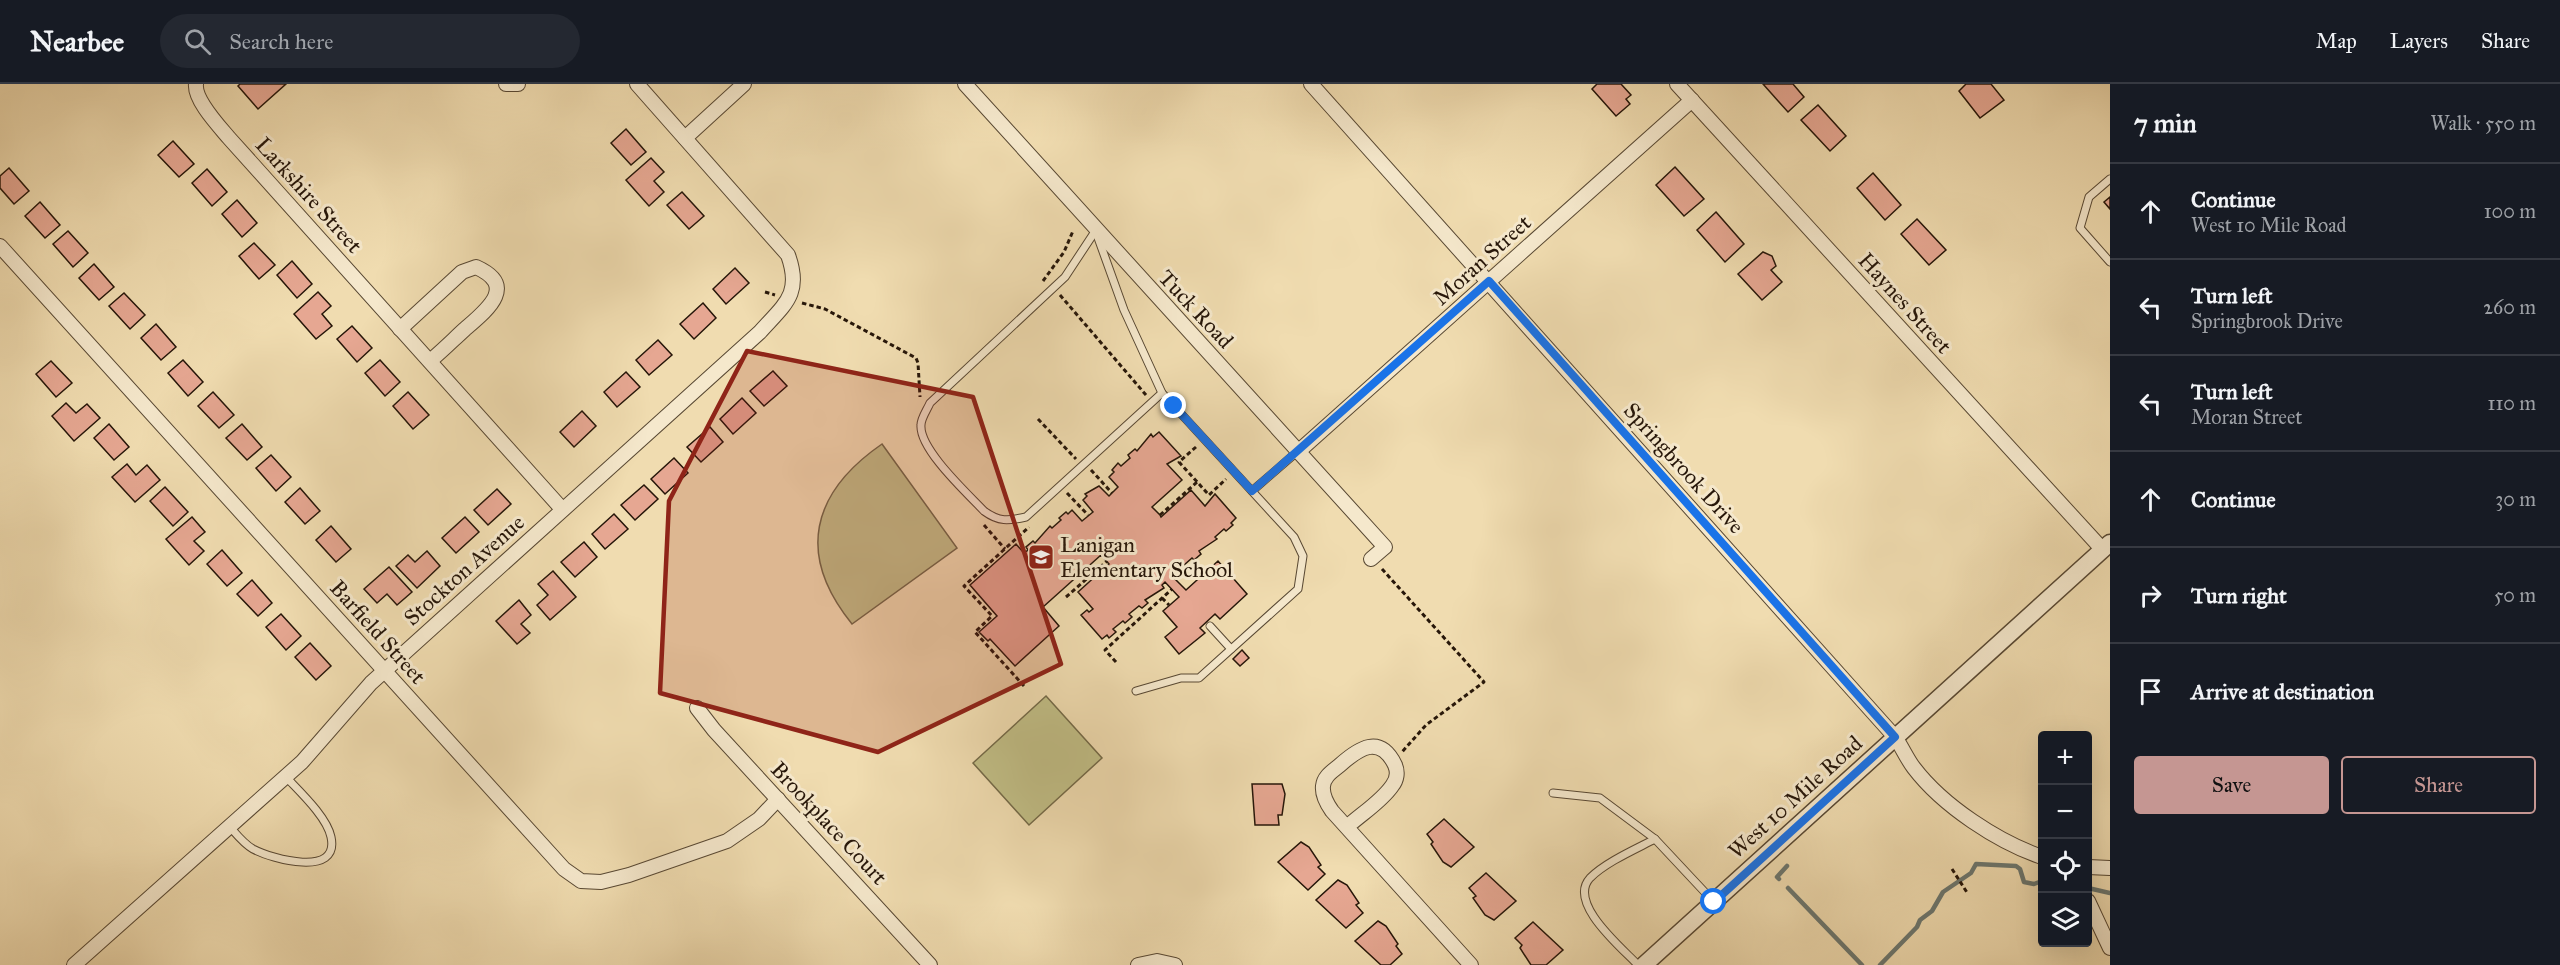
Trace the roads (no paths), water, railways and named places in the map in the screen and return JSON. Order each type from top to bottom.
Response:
[{"type":"street","name":"Larkshire Street","points":[[196,84],[195,89],[207,111],[229,138],[562,509]]},
{"type":"street","points":[[506,84],[518,84]]},
{"type":"street","points":[[637,84],[685,138],[744,84]]},
{"type":"street","name":"Tuck Road","points":[[965,84],[1095,230],[1385,547],[1372,559]]},
{"type":"street","name":"Springbrook Drive","points":[[1311,84],[1895,737],[1915,769],[1952,807],[2010,843],[2038,855]]},
{"type":"street","name":"Haynes Street","points":[[1677,84],[2106,546]]},
{"type":"street","name":"Moran Street","points":[[1299,451],[1692,100]]},
{"type":"street","name":"Stockton Avenue","points":[[74,965],[286,777],[302,762],[359,694],[384,670],[760,332],[789,299],[795,277],[789,255],[685,138]]},
{"type":"street","name":"Barfield Street","points":[[0,246],[564,869],[581,881],[602,882],[629,875],[727,841],[759,819],[778,799]]},
{"type":"street","points":[[400,329],[462,272],[476,267],[490,274],[496,284],[496,296],[489,308],[430,361]]},
{"type":"street","name":"West 10 Mile Road","points":[[1644,965],[2106,546]]},
{"type":"street","name":"Brookplace Court","points":[[697,708],[930,965]]},
{"type":"street","points":[[1347,827],[1391,788],[1396,779],[1397,770],[1385,750],[1367,747],[1357,750],[1325,778],[1322,787],[1327,803],[1347,827],[1471,965]]},
{"type":"street","points":[[2092,867],[2110,868]]},
{"type":"street","points":[[2092,910],[2110,948]]},
{"type":"street","points":[[1138,965],[1157,961],[1175,965]]},
{"type":"lane","points":[[2110,179],[2089,197],[2080,228],[2110,262]]},
{"type":"lane","points":[[1095,230],[1065,277],[930,403],[921,422],[924,440],[932,453],[984,511],[1006,522],[1026,517],[1162,393]]},
{"type":"lane","points":[[1095,230],[1124,310],[1162,393],[1294,537],[1303,556],[1298,589],[1199,678],[1181,678],[1136,691]]},
{"type":"lane","points":[[1252,491],[1299,451]]},
{"type":"lane","points":[[1210,627],[1231,649]]},
{"type":"lane","points":[[230,827],[243,842],[267,855],[315,863],[323,860],[332,849],[332,837],[326,824],[286,777]]},
{"type":"lane","points":[[1553,793],[1600,798],[1655,839],[1714,902]]},
{"type":"lane","points":[[1638,965],[1590,913],[1584,896],[1589,879],[1655,839]]},
{"type":"waterway","points":[[1880,965],[1917,927],[1920,920],[1932,911],[1943,892],[1971,873],[1976,864],[2016,866],[2020,869],[2024,882],[2038,882]]},
{"type":"waterway","points":[[1779,879],[1777,877],[1787,866]]},
{"type":"waterway","points":[[1788,888],[1862,965]]},
{"type":"waterway","points":[[2092,889],[2110,893]]},
{"type":"place","name":"Lanigan Elementary School","points":[[1041,557]]}]
